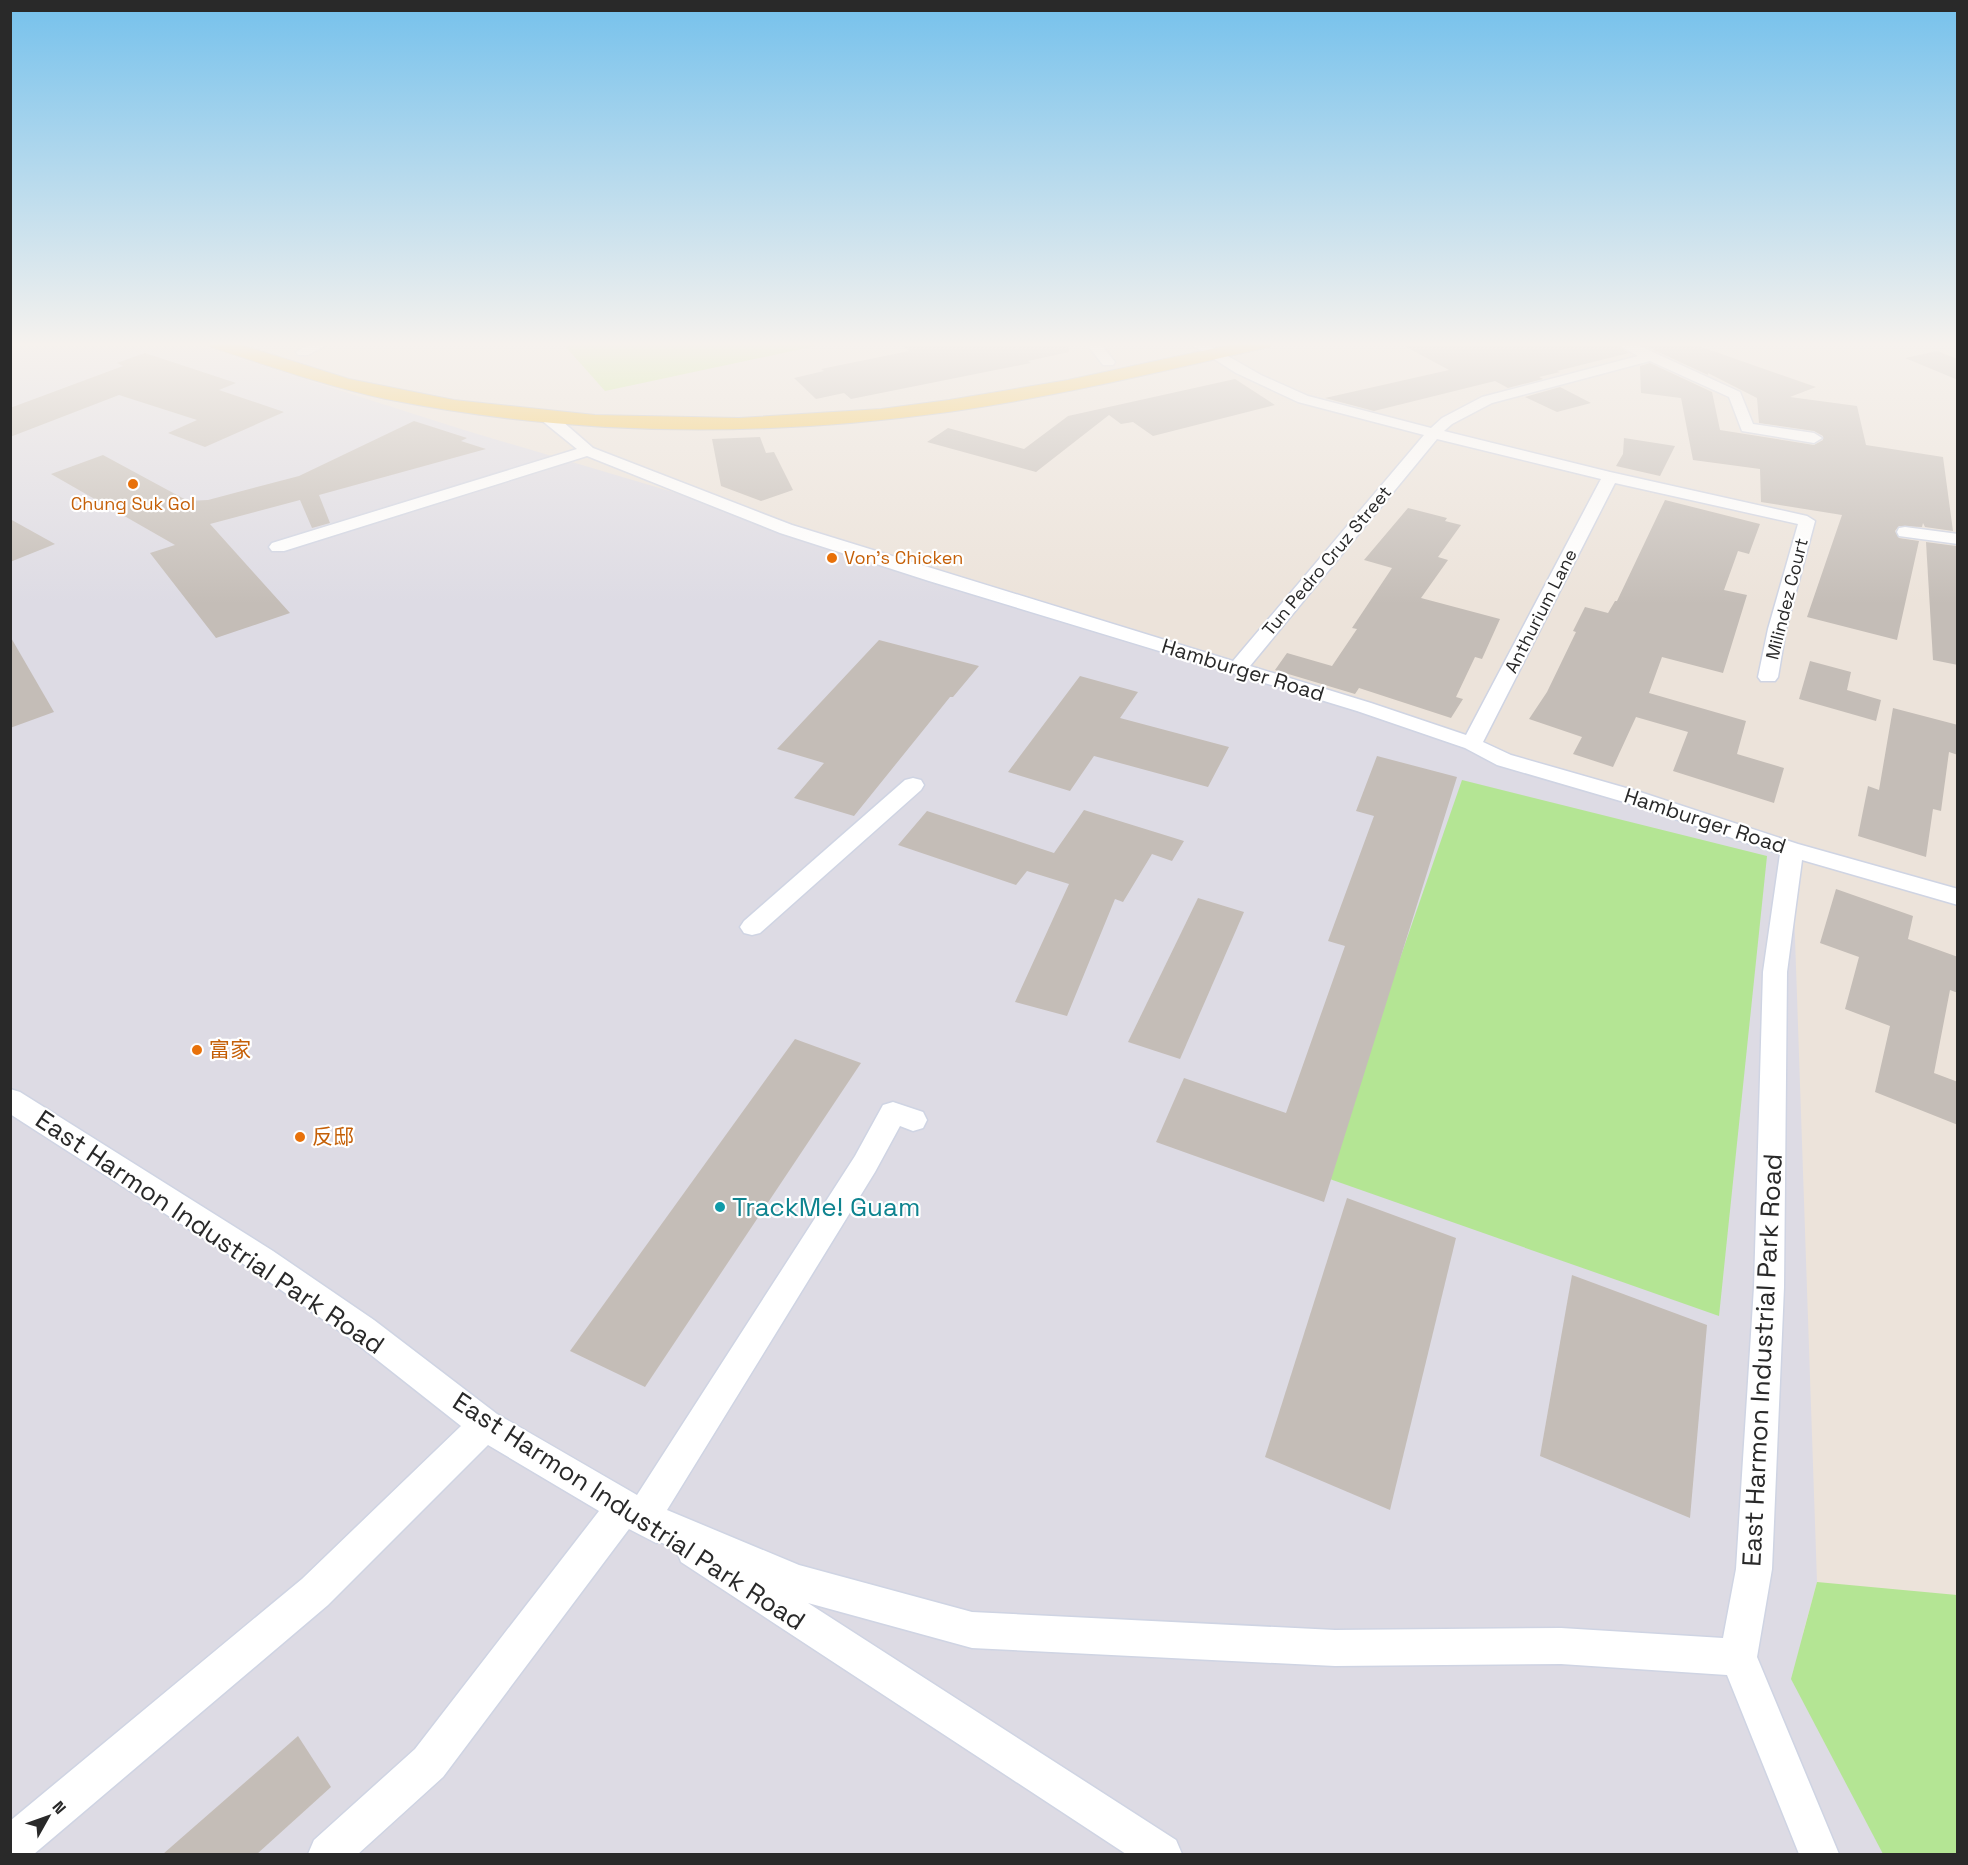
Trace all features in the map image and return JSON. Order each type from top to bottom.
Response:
[{"type":"street","name":"Hamburger Road","points":[[563,430],[588,451],[730,509],[816,539],[1364,707],[1472,744],[1504,760],[1632,797],[1792,850],[1894,877],[1958,897]]},
{"type":"street","points":[[1423,430],[1610,477]]},
{"type":"street","name":"Tun Pedro Cruz Street","points":[[1238,668],[1437,430]]},
{"type":"street","points":[[1761,430],[1814,438]]},
{"type":"street","points":[[278,547],[588,451]]},
{"type":"street","name":"Milindez Court","points":[[1610,477],[1807,521],[1777,629],[1768,677]]},
{"type":"street","name":"Anthurium Lane","points":[[1472,744],[1610,477]]},
{"type":"street","points":[[1905,532],[1958,539]]},
{"type":"street","points":[[752,927],[913,785]]},
{"type":"street","name":"East Harmon Industrial Park Road","points":[[1738,1657],[1754,1569],[1769,1287],[1774,972],[1792,850]]},
{"type":"street","name":"East Harmon Industrial Park Road","points":[[10,1100],[262,1260],[363,1330],[485,1425],[633,1512],[1162,1854]]},
{"type":"street","points":[[328,1854],[429,1763],[633,1512],[865,1164],[893,1113],[913,1120]]},
{"type":"street","points":[[10,1848],[315,1592],[485,1425]]},
{"type":"street","points":[[633,1512],[799,1582],[972,1630],[1335,1648],[1561,1646],[1738,1657],[1819,1854]]},
{"type":"shaded area","points":[[11,430],[464,430],[730,509],[1238,668],[1792,850],[1817,1582],[1803,1633],[1900,1854],[11,1854]]},
{"type":"green space","points":[[1462,780],[1767,856],[1719,1316],[1324,1177]]},
{"type":"green space","points":[[1817,1582],[1957,1595],[1957,1854],[1883,1854],[1791,1679]]},
{"type":"building","points":[[10,430],[28,430],[10,437]]},
{"type":"building","points":[[175,430],[243,430],[205,447],[168,433]]},
{"type":"building","points":[[395,430],[442,430],[467,438],[461,441],[486,449],[319,495],[330,523],[312,528],[300,500],[210,524],[290,613],[216,638],[150,553],[175,545],[51,474],[103,455],[188,501],[208,500],[299,476]]},
{"type":"building","points":[[945,430],[955,430],[1024,449],[1049,430],[1090,430],[1036,472],[927,442]]},
{"type":"building","points":[[1144,430],[1176,430],[1153,436]]},
{"type":"building","points":[[1687,430],[1720,430],[1814,445],[1823,440],[1823,436],[1807,430],[1863,430],[1866,445],[1943,457],[1953,531],[1925,527],[1923,523],[1922,527],[1899,526],[1895,531],[1899,538],[1919,541],[1897,640],[1807,617],[1842,515],[1761,502],[1760,469],[1693,460]]},
{"type":"building","points":[[760,437],[766,453],[774,452],[793,490],[761,501],[721,486],[712,439]]},
{"type":"building","points":[[1624,438],[1675,446],[1660,476],[1616,466],[1623,454]]},
{"type":"building","points":[[1665,500],[1760,524],[1749,554],[1738,551],[1724,590],[1747,595],[1723,673],[1662,657],[1649,693],[1746,721],[1737,754],[1784,768],[1774,803],[1673,771],[1688,732],[1636,717],[1613,767],[1573,754],[1582,737],[1529,719],[1547,692],[1576,632],[1573,631],[1585,607],[1608,613],[1617,601]]},
{"type":"building","points":[[1408,508],[1447,518],[1445,521],[1461,525],[1438,557],[1448,560],[1421,598],[1500,619],[1482,659],[1475,657],[1456,697],[1463,699],[1451,718],[1359,688],[1355,694],[1275,670],[1287,653],[1332,666],[1357,629],[1352,628],[1392,568],[1364,560]]},
{"type":"building","points":[[10,519],[55,544],[10,562]]},
{"type":"building","points":[[1926,542],[1956,546],[1958,665],[1933,660]]},
{"type":"building","points":[[10,636],[54,712],[10,728]]},
{"type":"building","points":[[879,640],[979,666],[953,697],[950,697],[854,816],[794,798],[824,763],[777,749]]},
{"type":"building","points":[[1810,661],[1851,672],[1847,690],[1881,700],[1876,721],[1799,699]]},
{"type":"building","points":[[1080,676],[1138,692],[1120,718],[1229,747],[1208,787],[1094,756],[1070,791],[1008,772]]},
{"type":"building","points":[[1893,708],[1958,725],[1958,755],[1949,752],[1941,811],[1933,809],[1926,857],[1858,836],[1868,786],[1879,790]]},
{"type":"building","points":[[1377,756],[1457,777],[1324,1202],[1156,1142],[1184,1078],[1286,1113],[1345,946],[1328,941],[1374,816],[1356,811]]},
{"type":"building","points":[[1084,810],[1184,841],[1172,861],[1152,854],[1123,902],[1115,899],[1067,1016],[1015,1002],[1069,884],[1027,871],[1016,885],[898,845],[927,811],[1054,853]]},
{"type":"building","points":[[1836,889],[1913,916],[1908,939],[1958,957],[1958,993],[1950,990],[1934,1073],[1958,1082],[1958,1125],[1875,1092],[1890,1026],[1845,1009],[1859,957],[1820,943]]},
{"type":"building","points":[[1198,898],[1244,912],[1180,1059],[1128,1042]]},
{"type":"building","name":"TrackMe! Guam","points":[[795,1039],[861,1063],[645,1387],[570,1351]]},
{"type":"building","points":[[1347,1198],[1456,1238],[1390,1510],[1265,1457]]},
{"type":"building","points":[[1572,1275],[1707,1325],[1690,1518],[1540,1456]]},
{"type":"building","points":[[298,1736],[331,1787],[257,1854],[163,1854]]},
{"type":"place","name":"Chung Suk Gol","points":[[133,484]]},
{"type":"place","name":"Von's Chicken","points":[[832,558]]},
{"type":"place","name":"富家","points":[[197,1050]]},
{"type":"place","name":"反邸","points":[[300,1137]]},
{"type":"place","name":"TrackMe! Guam","points":[[720,1207]]}]
